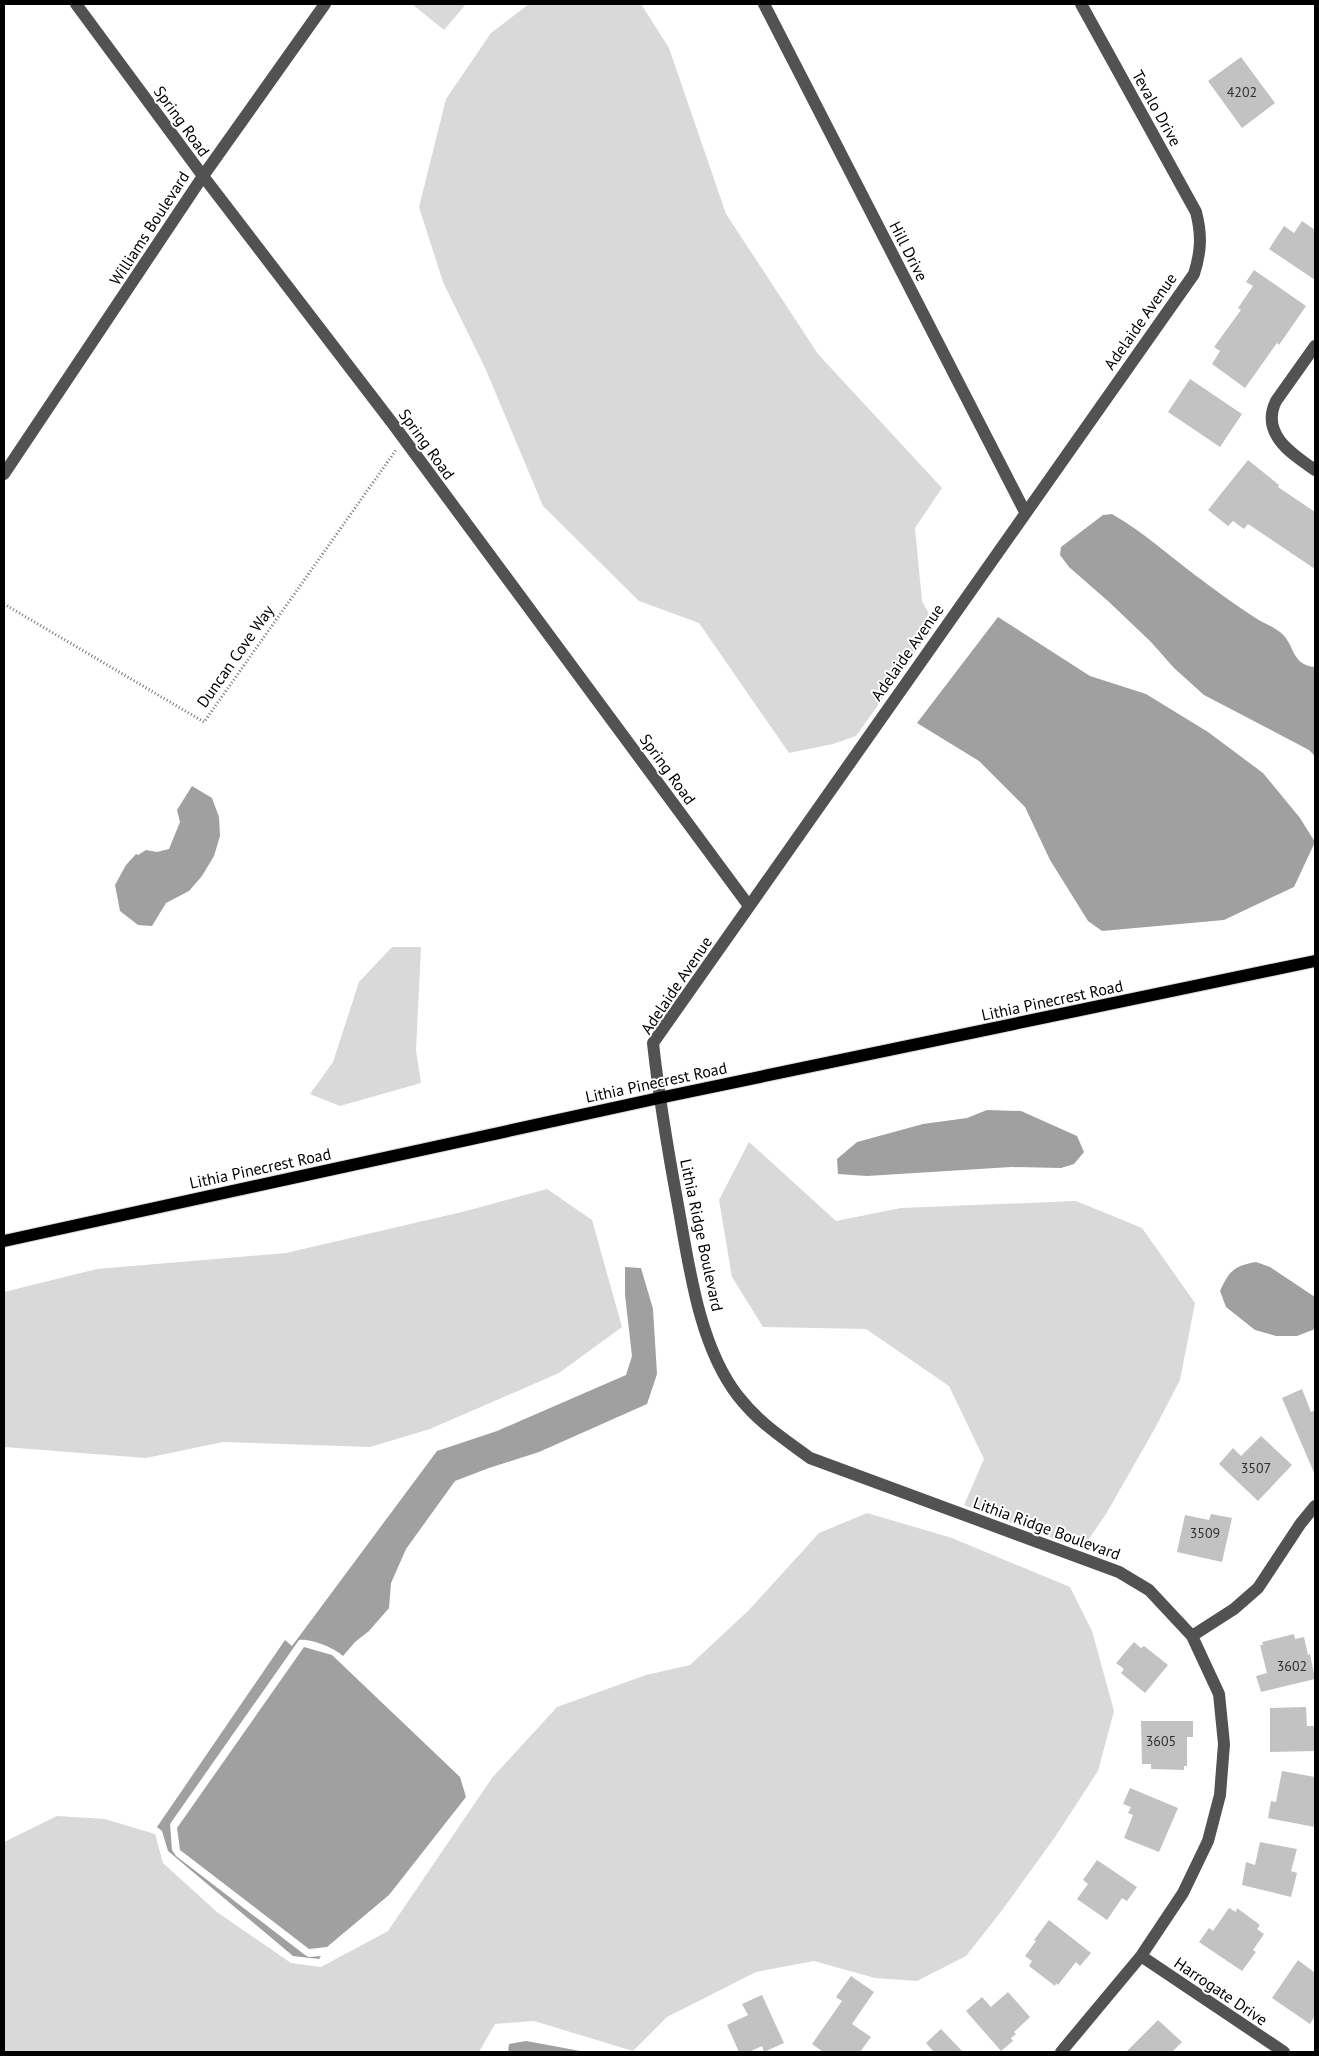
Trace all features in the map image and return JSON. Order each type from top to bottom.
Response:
[{"type":"main road","name":"Lithia Pinecrest Road","points":[[4,1240],[659,1098],[1315,961]]},
{"type":"street","name":"Spring Road","points":[[76,4],[203,176],[404,439],[749,906]]},
{"type":"street","name":"Williams Boulevard","points":[[4,474],[203,176],[325,4]]},
{"type":"street","name":"Hill Drive","points":[[764,4],[1025,512]]},
{"type":"street","name":"Tevalo Drive","points":[[1081,4],[1196,212],[1201,228]]},
{"type":"street","name":"Adelaide Avenue","points":[[659,1098],[653,1043],[1194,274],[1201,244],[1201,228]]},
{"type":"street","points":[[1315,346],[1276,401],[1271,418],[1273,427],[1282,445],[1290,453],[1315,470]]},
{"type":"street","name":"Lithia Ridge Boulevard","points":[[659,1098],[694,1296],[715,1356],[737,1395],[766,1427],[810,1458],[1119,1572],[1148,1590],[1192,1636],[1219,1694],[1224,1744],[1220,1795],[1208,1841],[1183,1893],[1141,1956],[1061,2052]]},
{"type":"street","points":[[1192,1636],[1234,1609],[1258,1588],[1300,1523],[1315,1506]]},
{"type":"street","name":"Harrogate Drive","points":[[1141,1956],[1284,2052]]},
{"type":"path","name":"Duncan Cove Way","points":[[4,604],[204,722],[404,439]]},
{"type":"shaded area","points":[[412,4],[466,4],[444,30]]},
{"type":"shaded area","points":[[529,4],[641,4],[669,48],[726,214],[818,354],[942,488],[915,528],[922,601],[935,625],[856,736],[833,744],[789,753],[699,623],[639,601],[543,506],[486,370],[443,282],[419,207],[446,99],[491,33]]},
{"type":"shaded area","points":[[1112,514],[1144,535],[1232,602],[1277,630],[1287,640],[1301,662],[1315,667],[1315,756],[1309,750],[1204,695],[1174,668],[1151,642],[1109,602],[1069,567],[1060,555],[1061,547],[1103,515]]},
{"type":"shaded area","points":[[998,617],[1090,676],[1146,694],[1208,732],[1263,773],[1300,818],[1315,842],[1294,887],[1224,920],[1102,931],[1088,921],[1050,860],[1025,807],[979,761],[917,723]]},
{"type":"shaded area","points":[[192,786],[212,798],[219,817],[220,836],[214,856],[202,876],[189,891],[166,903],[152,926],[138,925],[120,911],[115,885],[126,865],[136,854],[138,855],[146,850],[157,852],[169,849],[180,822],[177,810]]},
{"type":"shaded area","points":[[392,947],[421,947],[416,1050],[421,1083],[340,1106],[310,1094],[333,1062],[359,982]]},
{"type":"shaded area","points":[[987,1110],[1021,1111],[1077,1136],[1084,1152],[1074,1164],[1061,1168],[1011,1167],[867,1176],[838,1174],[837,1159],[857,1142],[923,1124],[967,1118]]},
{"type":"shaded area","points":[[749,1142],[836,1221],[901,1208],[1076,1201],[1142,1228],[1195,1303],[1180,1380],[1106,1514],[1082,1549],[964,1505],[984,1459],[949,1386],[866,1329],[763,1327],[732,1277],[719,1200]]},
{"type":"shaded area","points":[[547,1189],[592,1220],[622,1327],[559,1373],[430,1429],[370,1447],[223,1442],[146,1458],[4,1447],[4,1292],[97,1269],[286,1253],[466,1211]]},
{"type":"shaded area","points":[[1256,1262],[1270,1267],[1315,1297],[1315,1329],[1297,1336],[1276,1336],[1255,1330],[1226,1307],[1220,1291],[1226,1279],[1233,1270],[1242,1265]]},
{"type":"shaded area","points":[[625,1267],[641,1268],[653,1309],[657,1374],[647,1404],[539,1452],[455,1481],[406,1549],[391,1583],[389,1608],[343,1656],[322,1644],[299,1640],[170,1824],[172,1850],[176,1856],[305,1955],[309,1957],[321,1956],[319,1959],[293,1956],[168,1851],[162,1831],[157,1827],[285,1640],[292,1646],[437,1451],[497,1431],[626,1375],[632,1356],[625,1295]]},
{"type":"shaded area","points":[[867,1513],[952,1538],[1070,1587],[1092,1631],[1114,1711],[1098,1771],[1055,1837],[966,1956],[917,1981],[875,1978],[814,1961],[756,1972],[667,2017],[633,2051],[534,2021],[495,2024],[479,2052],[4,2052],[4,1842],[57,1816],[105,1819],[155,1834],[163,1863],[217,1912],[291,1963],[321,1967],[388,1931],[492,1778],[557,1707],[646,1675],[690,1665],[749,1610],[819,1533]]},
{"type":"shaded area","points":[[304,1647],[332,1655],[460,1777],[466,1797],[389,1895],[327,1947],[309,1949],[180,1850],[177,1828]]},
{"type":"shaded area","points":[[526,2041],[586,2052],[508,2052],[509,2044]]},
{"type":"building","points":[[1241,57],[1275,103],[1242,128],[1208,81]]},
{"type":"building","points":[[1302,221],[1315,230],[1315,280],[1269,249],[1284,226],[1294,233]]},
{"type":"building","points":[[1254,270],[1306,306],[1279,345],[1277,343],[1245,388],[1212,364],[1220,351],[1214,347],[1241,310],[1238,308],[1253,286],[1246,282]]},
{"type":"building","points":[[1190,379],[1242,414],[1220,447],[1168,412]]},
{"type":"building","points":[[1248,460],[1279,485],[1278,487],[1315,512],[1315,569],[1248,524],[1244,529],[1233,521],[1228,526],[1208,510]]},
{"type":"building","points":[[1302,1389],[1311,1412],[1315,1410],[1315,1475],[1282,1398]]},
{"type":"building","points":[[1261,1436],[1292,1465],[1258,1501],[1219,1464],[1233,1448],[1241,1456]]},
{"type":"building","points":[[1211,1514],[1232,1518],[1222,1562],[1177,1552],[1185,1515],[1209,1520]]},
{"type":"building","points":[[1294,1634],[1295,1639],[1304,1637],[1315,1679],[1261,1692],[1256,1676],[1267,1673],[1260,1645],[1263,1645],[1262,1642]]},
{"type":"building","points":[[1134,1642],[1141,1648],[1144,1646],[1168,1665],[1145,1693],[1121,1673],[1124,1669],[1116,1663]]},
{"type":"building","points":[[1306,1707],[1307,1726],[1314,1726],[1315,1751],[1270,1752],[1270,1708]]},
{"type":"building","points":[[1141,1721],[1193,1721],[1193,1737],[1187,1737],[1187,1766],[1184,1766],[1184,1770],[1151,1769],[1151,1764],[1142,1764]]},
{"type":"building","points":[[1282,1771],[1315,1777],[1315,1827],[1268,1818],[1271,1801],[1276,1802]]},
{"type":"building","points":[[1130,1788],[1178,1808],[1159,1852],[1124,1838],[1133,1815],[1128,1813],[1131,1807],[1123,1804]]},
{"type":"building","points":[[1260,1842],[1297,1849],[1291,1871],[1297,1873],[1291,1897],[1242,1885],[1246,1862],[1255,1865]]},
{"type":"building","points":[[1097,1860],[1137,1887],[1127,1901],[1122,1898],[1107,1920],[1077,1899],[1088,1884],[1083,1880]]},
{"type":"building","points":[[1229,1908],[1236,1912],[1237,1908],[1260,1925],[1257,1929],[1264,1934],[1253,1950],[1256,1952],[1242,1971],[1199,1942],[1209,1928],[1213,1931]]},
{"type":"building","points":[[1049,1920],[1091,1953],[1080,1966],[1076,1962],[1058,1985],[1056,1983],[1055,1986],[1029,1966],[1032,1961],[1025,1956]]},
{"type":"building","points":[[1298,1960],[1315,1973],[1315,2016],[1310,2024],[1272,1998]]},
{"type":"building","points":[[851,1976],[874,1992],[852,2024],[871,2037],[860,2052],[823,2052],[812,2044],[842,2001],[836,1997]]},
{"type":"building","points":[[1008,1992],[1030,2017],[1014,2032],[1016,2034],[1011,2038],[1013,2041],[1001,2051],[966,2011],[982,1997],[991,2007]]},
{"type":"building","points":[[762,1995],[784,2043],[764,2052],[762,2046],[749,2052],[739,2052],[727,2025],[748,2015],[742,2004]]},
{"type":"building","points":[[1158,2020],[1182,2042],[1172,2052],[1126,2052]]},
{"type":"building","points":[[941,2029],[963,2052],[934,2052],[926,2043]]}]
